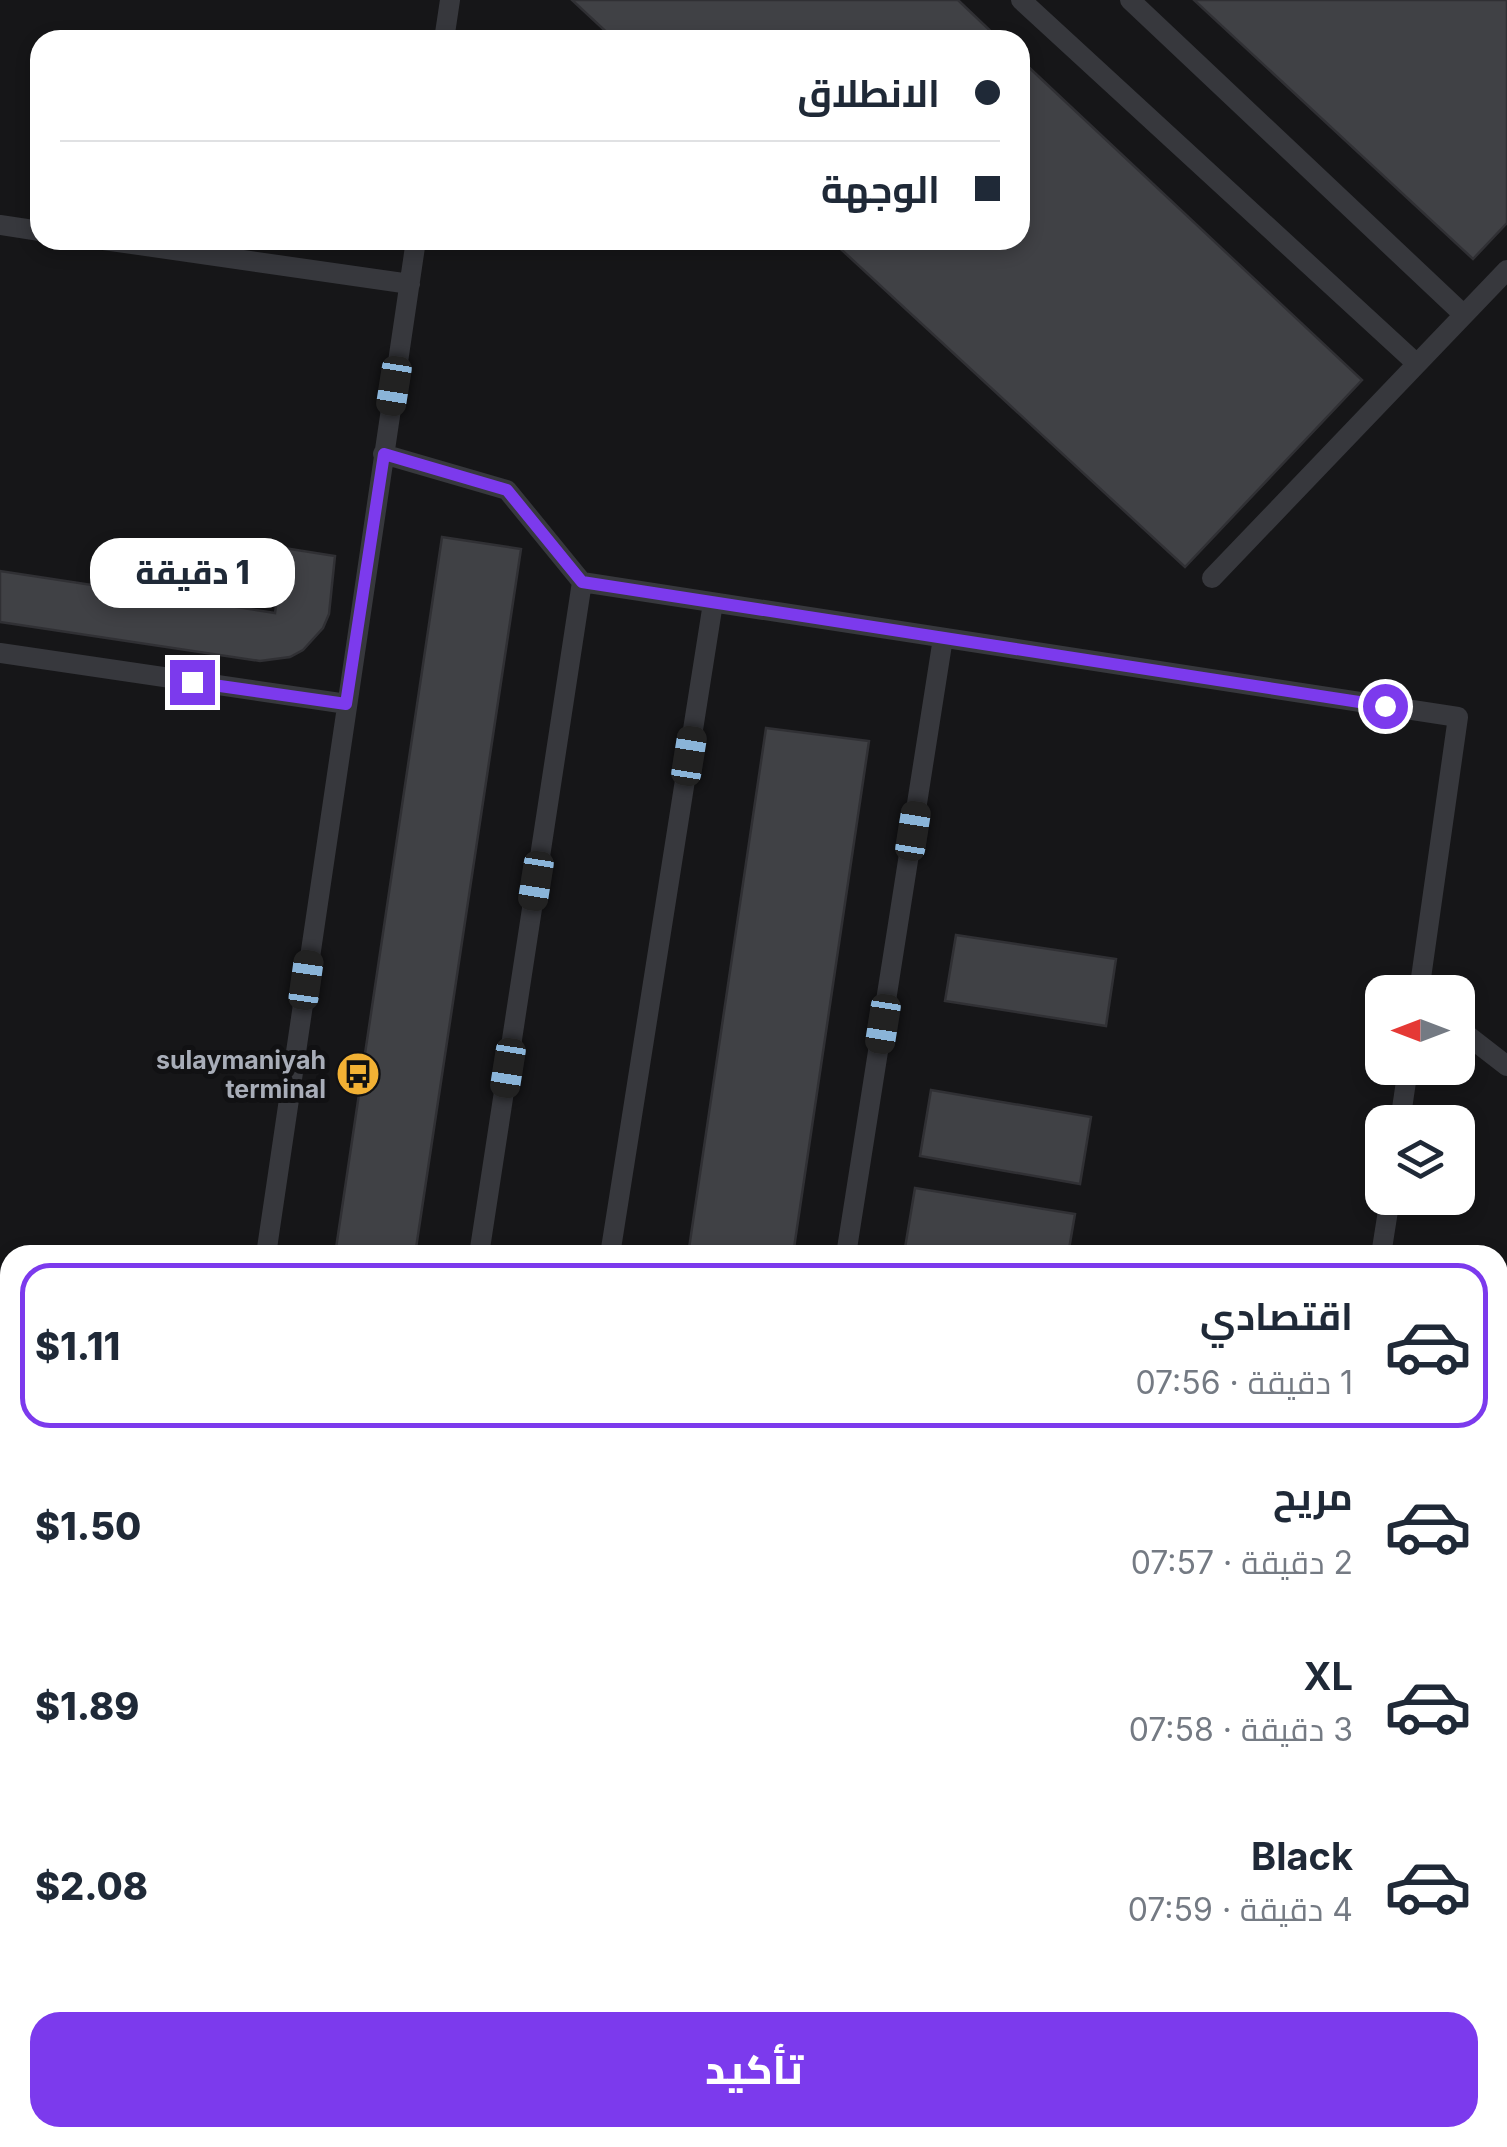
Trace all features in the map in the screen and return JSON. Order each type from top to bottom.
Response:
[{"type":"lane","points":[[446,30],[450,0]]},
{"type":"lane","points":[[1021,0],[1417,364]]},
{"type":"lane","points":[[1130,0],[1464,316]]},
{"type":"lane","points":[[0,225],[30,230]]},
{"type":"lane","points":[[174,250],[410,284]]},
{"type":"lane","points":[[267,1245],[415,250]]},
{"type":"lane","points":[[1212,578],[1507,270]]},
{"type":"lane","points":[[384,454],[507,490],[582,582],[1458,717],[1421,975]]},
{"type":"lane","points":[[481,1245],[582,582]]},
{"type":"lane","points":[[612,1245],[713,603]]},
{"type":"lane","points":[[848,1245],[944,638]]},
{"type":"lane","points":[[0,653],[346,704]]},
{"type":"lane","points":[[1475,1041],[1507,1066]]},
{"type":"lane","points":[[1383,1245],[1388,1215]]},
{"type":"building","points":[[572,0],[958,0],[990,30],[604,30]]},
{"type":"building","points":[[1194,0],[1507,0],[1507,223],[1473,259]]},
{"type":"building","points":[[1030,68],[1362,380],[1185,567],[842,250],[1030,250]]},
{"type":"building","points":[[442,537],[521,549],[417,1245],[336,1245]]},
{"type":"building","points":[[284,548],[335,556],[329,614],[323,628],[303,650],[290,657],[260,661],[0,622],[0,571],[275,613]]},
{"type":"building","points":[[766,728],[869,741],[794,1245],[689,1245]]},
{"type":"building","points":[[956,935],[1116,959],[1106,1026],[945,1001]]},
{"type":"building","points":[[931,1090],[1091,1117],[1080,1184],[920,1156]]},
{"type":"building","points":[[915,1188],[1075,1214],[1070,1245],[906,1245]]},
{"type":"place","name":"sulaymaniyah terminal","points":[[358,1074]]},
{"type":"route","points":[[192,682],[346,704],[384,454],[507,490],[582,582],[1385,706]]}]
